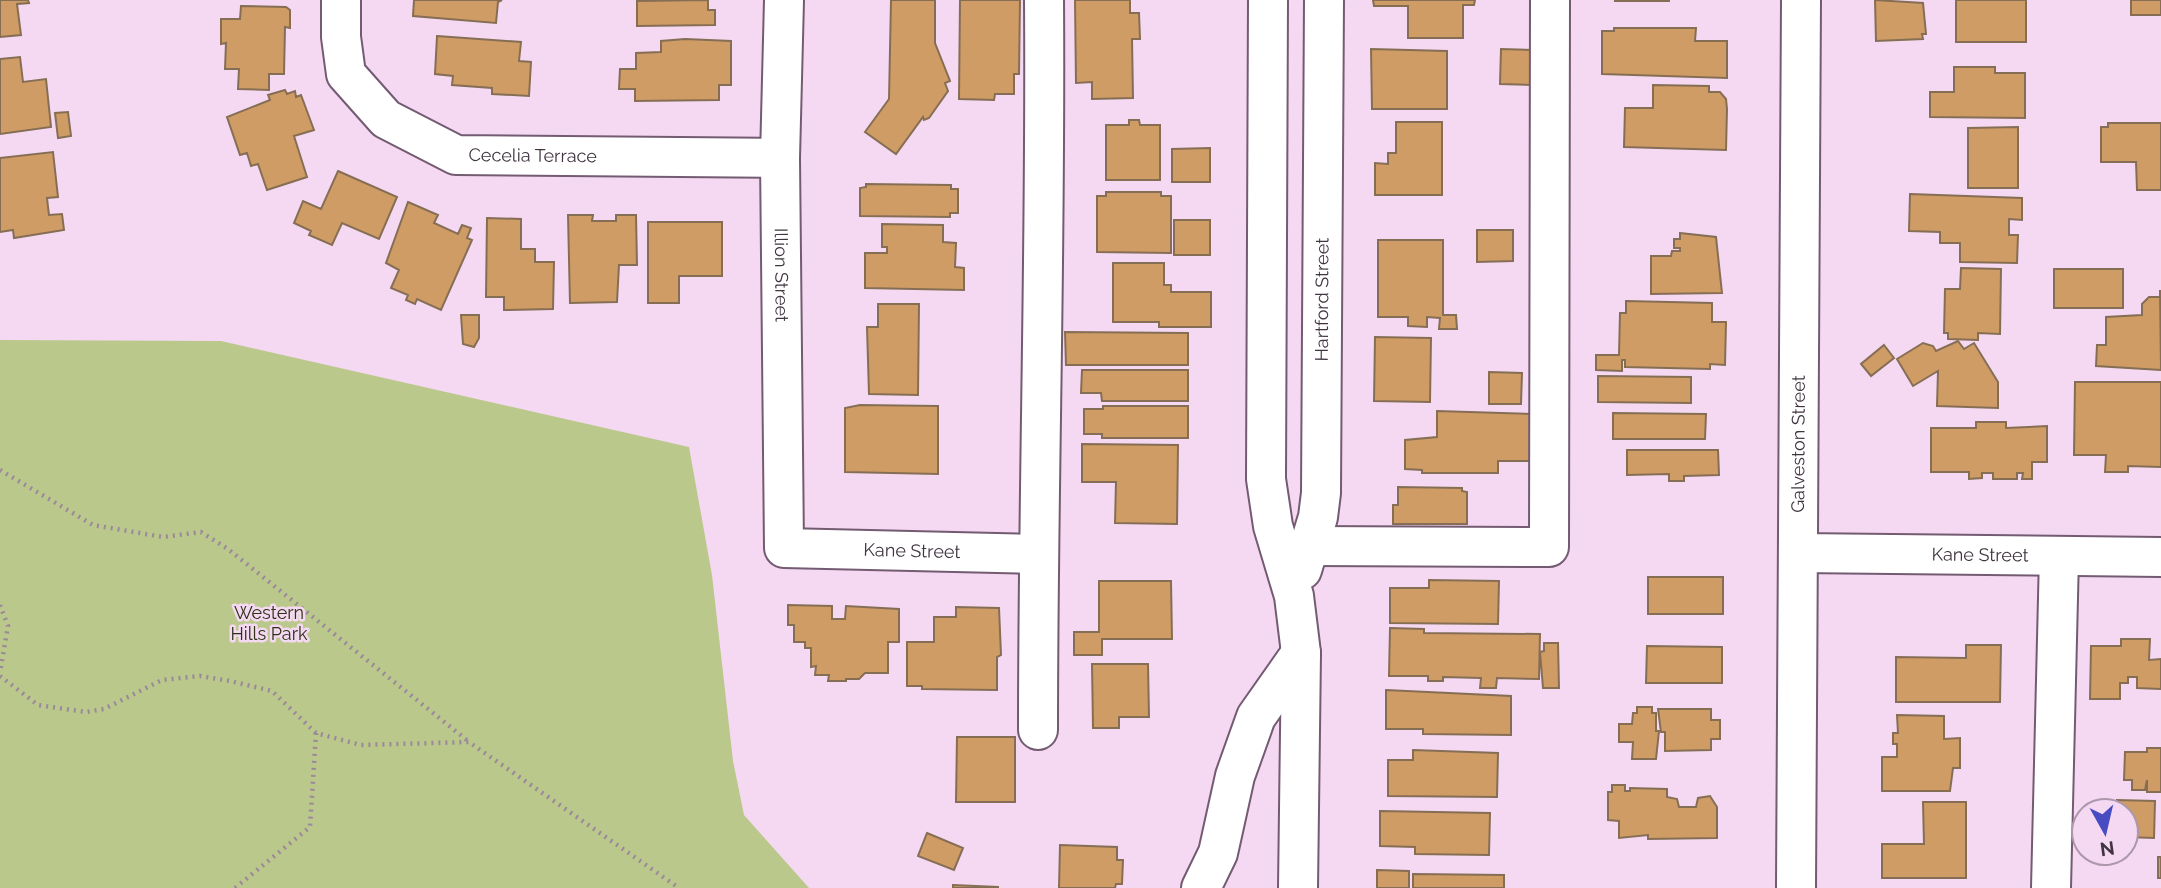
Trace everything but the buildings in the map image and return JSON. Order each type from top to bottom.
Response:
[{"type":"street","name":"Cecelia Terrace","points":[[341,0],[341,37],[346,74],[386,119],[456,155],[780,158]]},
{"type":"street","name":"Illion Street","points":[[784,0],[780,158],[784,548]]},
{"type":"street","points":[[1038,730],[1038,554],[1045,187],[1044,0]]},
{"type":"street","name":"Hartford Street","points":[[1268,0],[1266,479],[1273,526],[1294,596],[1301,653],[1298,888]]},
{"type":"street","name":"Hartford Street","points":[[1294,596],[1321,493],[1324,0]]},
{"type":"street","points":[[1309,546],[1549,547],[1550,0]]},
{"type":"street","name":"Galveston Street","points":[[1796,888],[1801,0]]},
{"type":"street","name":"Kane Street","points":[[784,548],[1038,554]]},
{"type":"street","name":"Kane Street","points":[[1798,554],[2161,557]]},
{"type":"street","points":[[2051,888],[2059,556]]},
{"type":"street","points":[[1201,888],[1218,853],[1235,776],[1256,717],[1301,653]]},
{"type":"path","points":[[0,470],[93,525],[163,537],[201,532],[228,549],[468,742],[679,888]]},
{"type":"path","points":[[0,605],[8,626],[0,674],[38,705],[86,712],[104,709],[162,680],[210,677],[272,691],[316,733],[361,745],[468,742]]},
{"type":"path","points":[[236,888],[310,827],[316,733]]},
{"type":"green space","name":"Western Hills Park","points":[[0,340],[221,341],[689,447],[712,575],[733,761],[744,815],[809,888],[0,888]]}]
